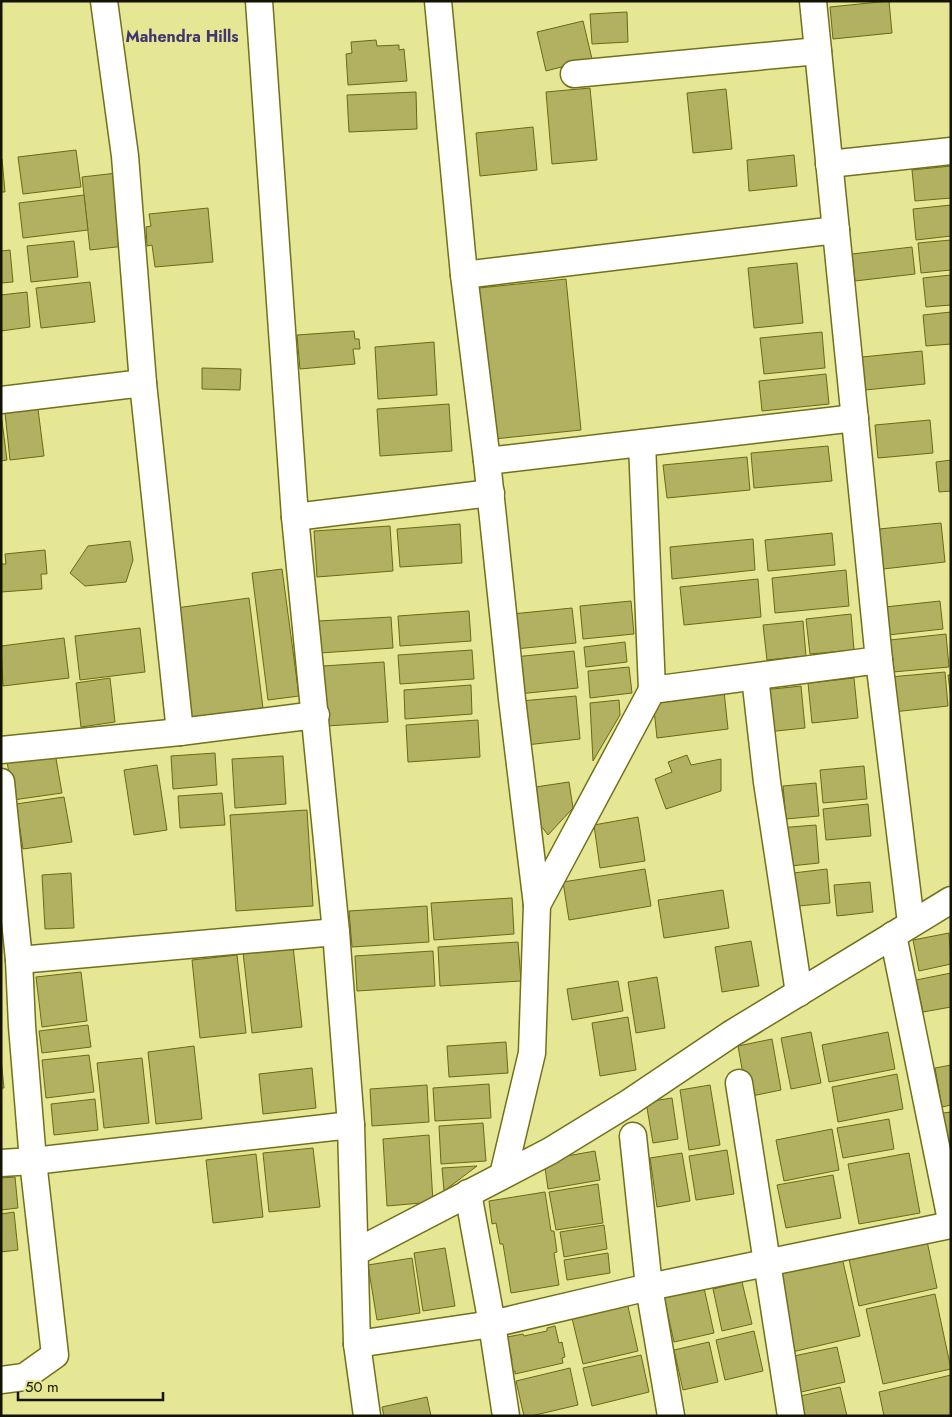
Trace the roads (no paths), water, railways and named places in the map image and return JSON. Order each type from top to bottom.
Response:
[{"type":"street","points":[[104,1],[124,156],[143,383],[180,732]]},
{"type":"street","points":[[259,1],[295,517],[336,932],[351,1125],[356,1252],[357,1344],[367,1416]]},
{"type":"street","points":[[438,1],[464,275],[491,493],[512,699],[537,905],[532,1053],[503,1175]]},
{"type":"street","points":[[813,1],[879,660],[902,929],[951,1220]]},
{"type":"street","points":[[574,74],[818,52]]},
{"type":"street","points":[[829,164],[951,151]]},
{"type":"street","points":[[464,275],[836,230]]},
{"type":"street","points":[[1,400],[143,383]]},
{"type":"street","points":[[487,461],[855,418]]},
{"type":"street","points":[[537,905],[652,690],[642,443]]},
{"type":"street","points":[[295,517],[491,493]]},
{"type":"street","points":[[652,690],[879,660]]},
{"type":"street","points":[[755,677],[767,782],[799,993]]},
{"type":"street","points":[[1,750],[180,732],[316,715]]},
{"type":"street","points":[[1,782],[7,879],[19,960],[11,1026],[33,1161],[55,1355],[24,1378],[1,1380]]},
{"type":"street","points":[[356,1252],[550,1151],[630,1102],[731,1034],[951,900]]},
{"type":"street","points":[[19,960],[336,932]]},
{"type":"street","points":[[739,1083],[791,1416]]},
{"type":"street","points":[[1,1163],[351,1125]]},
{"type":"street","points":[[633,1136],[649,1287],[671,1416]]},
{"type":"street","points":[[468,1193],[492,1324],[506,1416]]},
{"type":"street","points":[[357,1344],[492,1324],[649,1287],[951,1225]]},
{"type":"district","name":"Mahendra Hills","points":[[182,36]]}]
